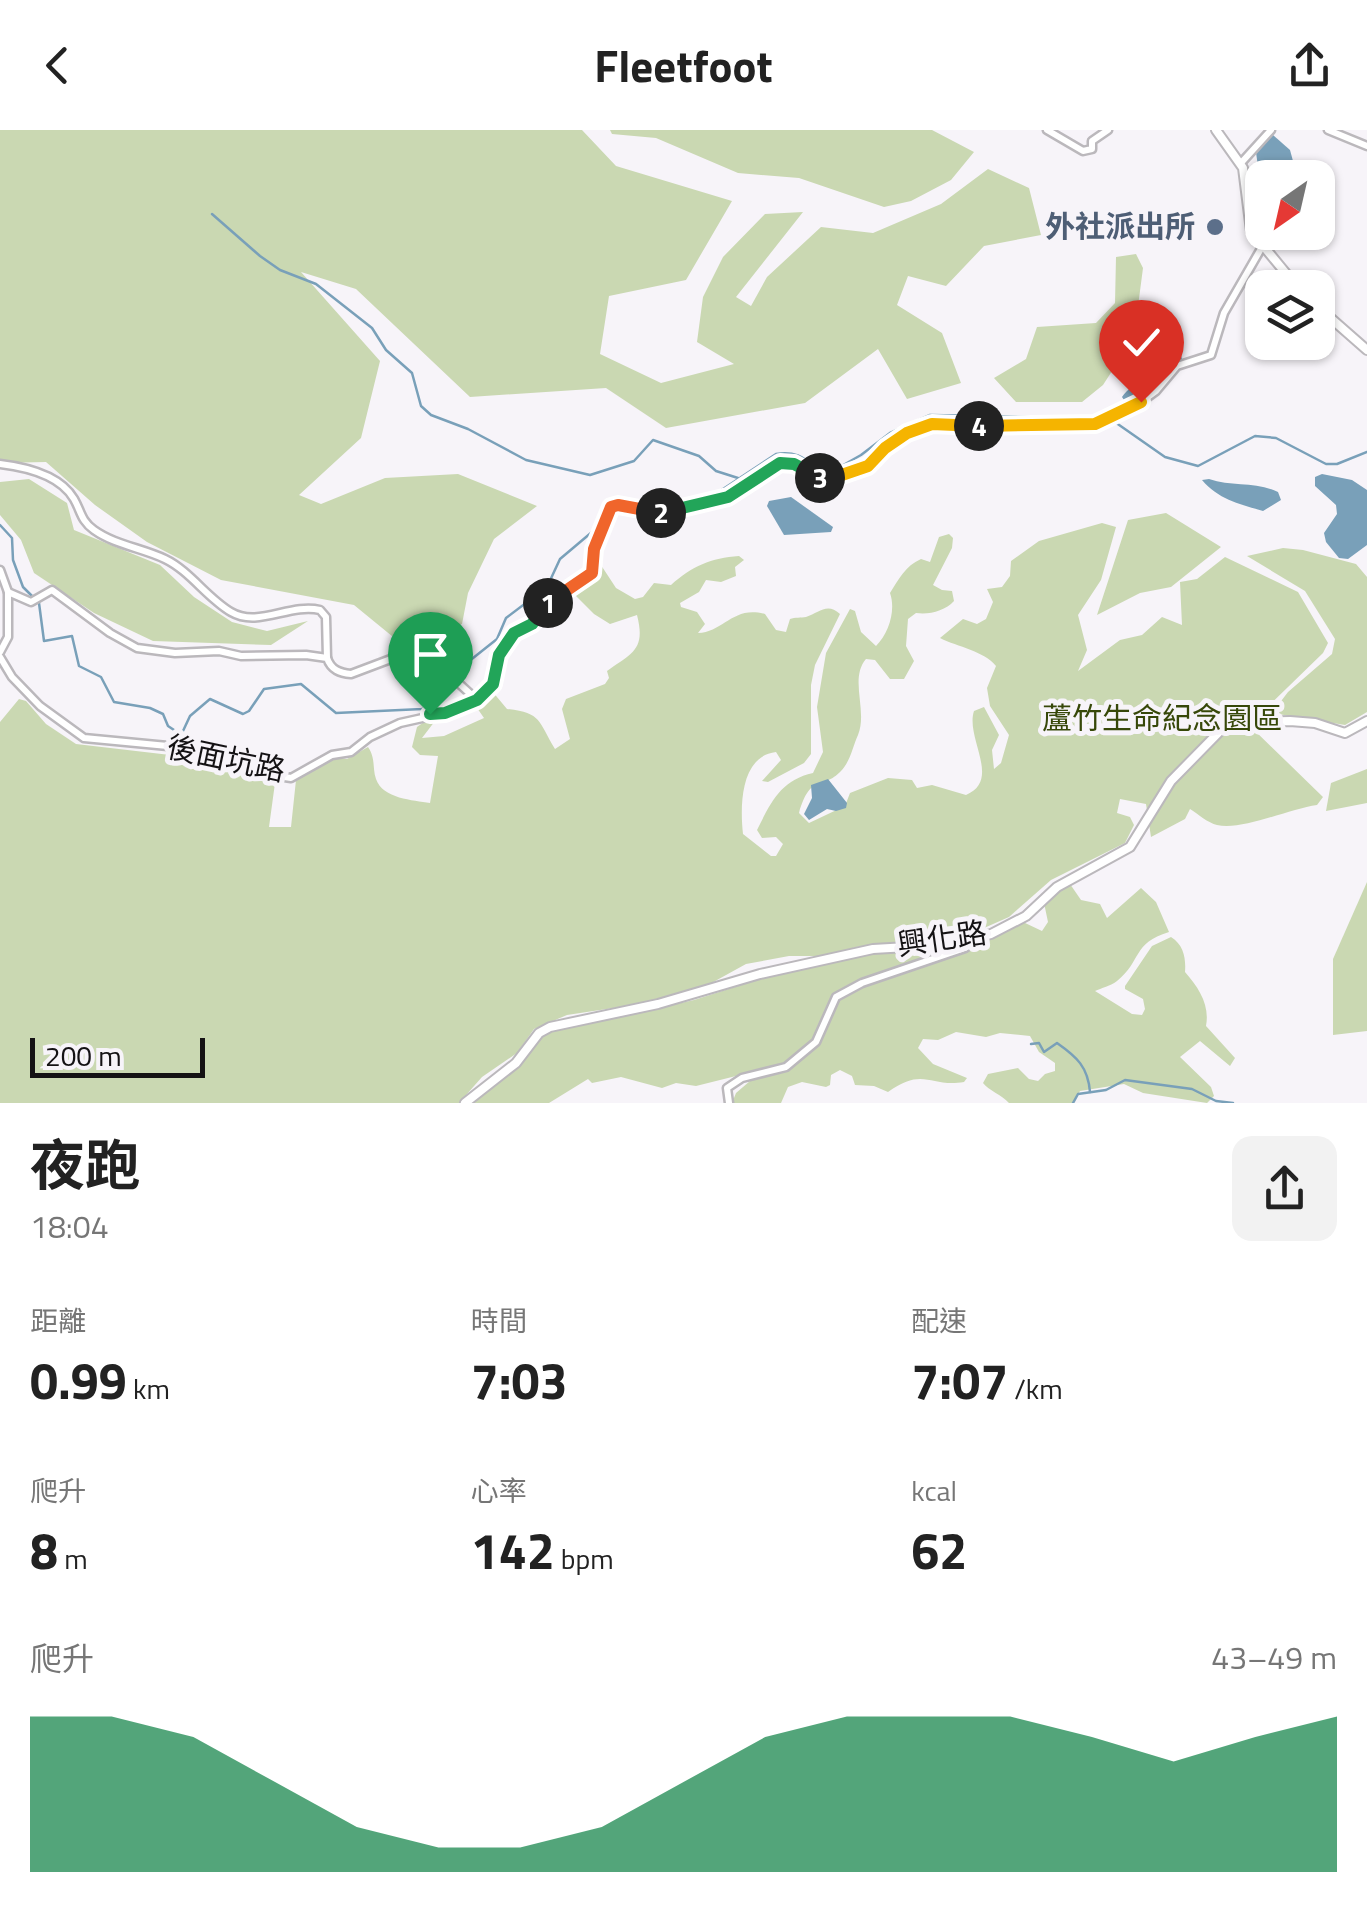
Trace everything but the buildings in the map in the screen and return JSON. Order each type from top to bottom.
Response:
[{"type":"street","points":[[1047,130],[1084,151],[1092,150],[1092,141],[1108,130]]},
{"type":"street","points":[[1216,130],[1241,162],[1245,177]]},
{"type":"street","points":[[1241,162],[1271,130]]},
{"type":"street","points":[[1328,130],[1367,146]]},
{"type":"street","points":[[0,464],[24,466],[66,489],[81,518],[93,530],[167,560],[234,614],[253,618],[305,606],[320,610],[326,618],[327,658],[340,673],[351,674],[412,651],[429,656],[477,700],[493,684],[499,655],[514,633],[532,624],[552,598],[592,573],[594,549],[607,512],[615,505],[660,514],[715,502],[741,491],[770,468],[786,462],[819,478],[833,478],[868,466],[907,433],[932,424],[1098,423],[1141,402],[1177,366],[1211,355],[1224,313],[1260,250]]},
{"type":"street","points":[[1265,250],[1282,270]]},
{"type":"street","points":[[1335,325],[1367,350]]},
{"type":"street","points":[[0,570],[8,592],[8,638],[0,655]]},
{"type":"street","points":[[8,592],[24,601],[52,590],[110,633],[138,648],[174,653],[219,651],[242,656],[327,658]]},
{"type":"street","name":"後面坑路","points":[[0,655],[12,677],[40,706],[84,738],[199,749],[285,778],[332,755],[351,752],[370,737],[400,723],[445,713],[477,700]]},
{"type":"street","name":"興化路","points":[[466,1103],[516,1063],[539,1033],[550,1027],[873,949],[942,945],[1013,925],[1057,887],[1130,847],[1171,781],[1224,728],[1240,722],[1290,721],[1314,723],[1345,733],[1367,721]]},
{"type":"street","points":[[729,1103],[728,1088],[742,1078],[786,1067],[816,1042],[836,997],[862,983],[965,948],[980,937]]},
{"type":"green space","points":[[0,130],[582,130],[616,166],[732,201],[686,280],[609,296],[600,354],[661,383],[734,364],[697,342],[703,297],[723,257],[765,214],[803,212],[736,297],[751,306],[767,277],[821,227],[873,233],[941,204],[988,169],[1029,188],[1041,235],[984,246],[946,286],[908,276],[897,305],[942,333],[961,383],[907,399],[878,349],[805,403],[666,428],[606,388],[470,397],[356,289],[301,272],[380,361],[361,438],[299,495],[321,504],[385,478],[458,474],[537,506],[494,539],[468,593],[462,624],[398,641],[354,605],[221,580],[147,542],[95,505],[46,462],[0,463]]},
{"type":"green space","points":[[610,130],[932,130],[974,152],[951,180],[911,201],[884,207],[799,178],[738,173],[656,138],[612,134]]},
{"type":"green space","points":[[1136,254],[1143,268],[1134,337],[1103,385],[1082,402],[1016,402],[994,378],[1026,359],[1037,327],[1096,323],[1115,303],[1116,257]]},
{"type":"green space","points":[[29,479],[67,503],[74,530],[160,565],[194,597],[232,622],[267,631],[308,621],[271,645],[153,641],[94,613],[34,573],[21,540],[0,515],[0,482]]},
{"type":"green space","points":[[1166,513],[1221,547],[1171,587],[1140,593],[1097,615],[1128,520]]},
{"type":"green space","name":"蘆竹生命紀念園區","points":[[1102,523],[1116,527],[1101,580],[1078,615],[1087,650],[1078,671],[1120,640],[1142,635],[1162,617],[1182,625],[1180,582],[1197,579],[1225,557],[1298,592],[1328,643],[1323,653],[1249,725],[1323,797],[1317,805],[1227,826],[1210,822],[1190,809],[1185,819],[1151,837],[1146,804],[1120,799],[1117,813],[1130,817],[1134,825],[1125,843],[1051,880],[1009,917],[936,941],[856,947],[826,956],[789,956],[746,964],[697,991],[567,1015],[534,1029],[517,1053],[482,1077],[459,1103],[0,1103],[0,722],[19,699],[76,744],[213,760],[249,777],[275,783],[269,827],[291,827],[296,780],[320,764],[347,759],[368,747],[376,779],[385,791],[430,803],[438,756],[420,755],[412,747],[417,727],[428,719],[435,721],[422,738],[444,736],[484,718],[475,705],[492,691],[507,709],[538,720],[555,749],[570,739],[562,709],[566,699],[605,684],[609,678],[607,671],[635,649],[640,636],[637,615],[610,624],[573,593],[595,576],[597,559],[616,588],[635,599],[643,597],[654,583],[671,585],[702,564],[739,556],[744,560],[735,567],[736,576],[721,582],[706,580],[699,592],[680,603],[681,607],[697,612],[705,624],[698,633],[745,613],[765,614],[776,630],[786,632],[790,619],[827,609],[840,614],[815,665],[811,685],[811,754],[804,763],[768,782],[762,781],[781,760],[776,752],[764,756],[755,763],[745,784],[743,834],[776,856],[783,844],[776,837],[762,838],[757,830],[778,794],[793,781],[813,773],[823,752],[817,707],[826,653],[850,609],[855,611],[861,632],[876,646],[888,628],[892,614],[890,593],[900,578],[915,562],[930,562],[939,537],[949,534],[953,538],[933,585],[952,591],[954,601],[941,610],[916,613],[908,619],[906,646],[914,661],[904,679],[890,679],[875,660],[866,659],[859,676],[858,735],[841,771],[813,787],[803,800],[799,813],[809,823],[845,806],[850,793],[888,778],[912,780],[917,788],[932,785],[966,795],[981,779],[973,722],[974,711],[984,707],[999,735],[992,750],[994,769],[1001,763],[1009,735],[990,706],[987,688],[996,666],[978,653],[940,638],[963,619],[977,624],[986,619],[993,602],[987,589],[1002,587],[1010,576],[1011,561],[1039,541]]},
{"type":"green space","points":[[1283,548],[1356,564],[1367,577],[1367,712],[1345,725],[1272,713],[1288,692],[1332,654],[1335,639],[1305,591],[1247,556]]},
{"type":"green space","points":[[1367,769],[1367,803],[1326,811],[1331,783]]},
{"type":"green space","points":[[1367,882],[1367,1031],[1333,1035],[1333,959]]},
{"type":"green space","points":[[1070,884],[1081,900],[1100,904],[1107,918],[1141,888],[1156,902],[1169,932],[1149,941],[1117,981],[1095,991],[1132,1014],[1142,1015],[1143,999],[1125,986],[1152,946],[1171,937],[1179,944],[1185,972],[1205,1004],[1206,1026],[1235,1058],[1230,1066],[1200,1041],[1180,1057],[1211,1087],[1214,1096],[1207,1103],[1143,1093],[1124,1084],[1080,1091],[1073,1103],[1009,1103],[983,1083],[988,1074],[1018,1068],[1029,1079],[1038,1081],[1055,1071],[1055,1063],[1039,1052],[1030,1036],[1000,1033],[986,1037],[956,1032],[938,1040],[923,1039],[918,1048],[933,1064],[967,1078],[964,1082],[910,1080],[888,1092],[855,1085],[852,1076],[840,1070],[831,1075],[826,1087],[802,1082],[788,1087],[781,1103],[732,1103],[736,1093],[750,1081],[744,1074],[696,1086],[676,1083],[662,1088],[621,1077],[592,1083],[588,1079],[549,1103],[472,1103],[516,1065],[545,1033],[567,1025],[593,1023],[694,1000],[795,968],[895,948],[914,956],[976,949],[986,939],[1023,922],[1042,931],[1048,922],[1044,903]]},
{"type":"water","points":[[1273,135],[1290,150],[1293,160],[1257,160],[1256,152]]},
{"type":"water","points":[[1174,331],[1182,359],[1157,384],[1131,402],[1124,400],[1124,394],[1151,369],[1168,332]]},
{"type":"water","points":[[1322,474],[1352,480],[1367,490],[1367,545],[1348,559],[1339,558],[1326,542],[1324,533],[1337,514],[1336,505],[1315,486],[1315,477]]},
{"type":"water","points":[[1202,480],[1270,489],[1278,492],[1281,500],[1263,511],[1223,497]]},
{"type":"water","points":[[791,497],[833,527],[831,532],[784,535],[767,506],[769,501]]},
{"type":"water","points":[[828,779],[847,803],[846,808],[827,809],[809,820],[804,814],[812,798],[811,785]]},
{"type":"waterway","points":[[212,214],[260,256],[280,270],[316,284],[372,328],[386,350],[412,373],[421,406],[431,415],[468,429],[526,460],[590,475],[634,461],[653,440],[699,456],[716,471],[738,478]]},
{"type":"waterway","points":[[0,525],[12,538],[13,560],[23,587],[39,603],[44,641],[72,636],[79,666],[101,677],[114,702],[163,714],[168,726],[177,732],[183,731],[190,716],[210,699],[243,714],[264,689],[301,684],[336,713],[422,709],[429,706],[458,670],[497,639],[506,618],[547,587],[560,559],[592,532],[606,506],[615,500],[659,507],[717,493],[776,454],[798,456],[816,469],[838,468],[890,433],[930,415],[1099,418]]},
{"type":"waterway","points":[[1112,420],[1165,457],[1198,466],[1255,436],[1276,438],[1326,464],[1337,464],[1367,452]]},
{"type":"waterway","points":[[1031,1044],[1039,1043],[1044,1052],[1057,1043],[1070,1053],[1084,1069],[1090,1092]]},
{"type":"waterway","points":[[1073,1103],[1078,1094],[1106,1090],[1125,1080],[1192,1089],[1216,1101],[1233,1103]]},
{"type":"place","name":"外社派出所","points":[[1215,227]]},
{"type":"route","points":[[430,714],[445,713],[477,700],[496,679],[499,655],[514,633],[532,624],[552,598],[592,573],[594,549],[607,512],[615,505],[660,514],[715,502],[741,491],[770,468],[786,462],[819,478],[833,478],[868,466],[907,433],[932,424],[1095,424],[1141,402]]}]
